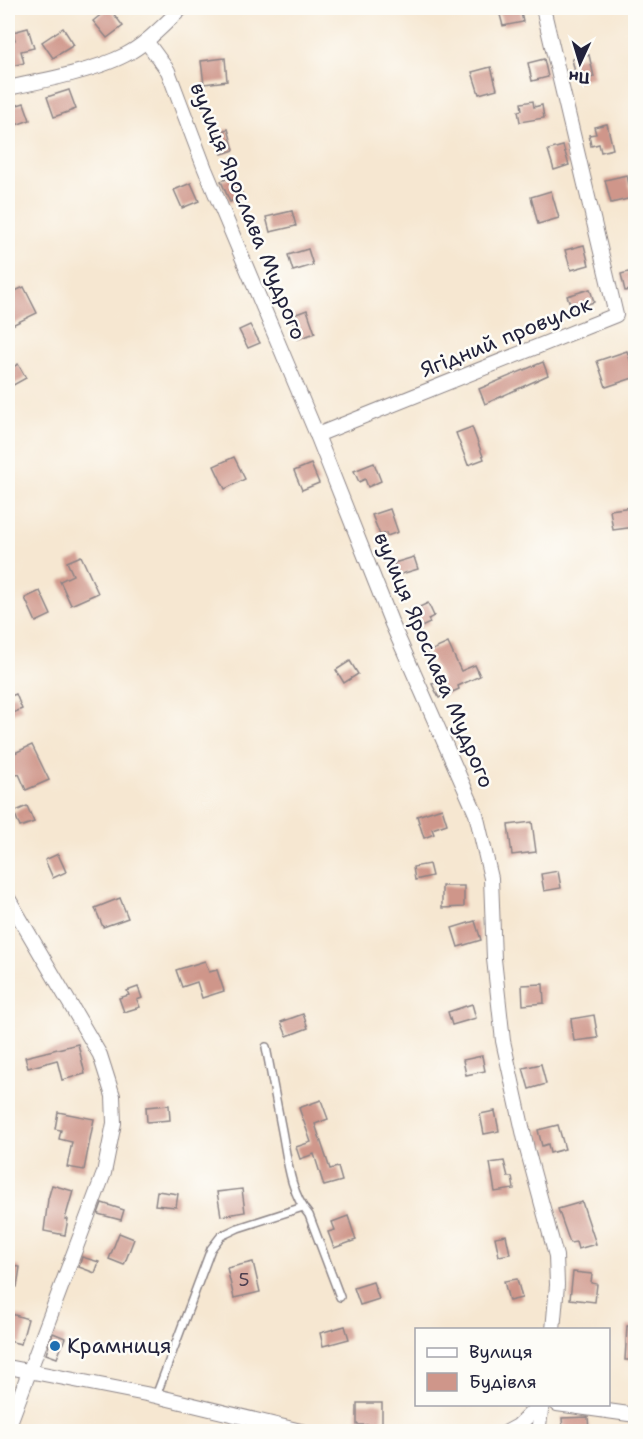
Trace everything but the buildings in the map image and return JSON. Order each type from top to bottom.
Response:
[{"type":"street","points":[[8,88],[105,63],[126,54],[146,40],[182,8]]},
{"type":"street","name":"Ягідний провулок","points":[[317,435],[616,315],[543,8]]},
{"type":"street","name":"вулиця Ярослава Мудрого","points":[[146,40],[168,70],[205,169],[317,435],[392,624],[467,791],[484,843],[491,878],[494,959],[503,1041],[522,1127],[556,1256],[557,1285],[553,1328]]},
{"type":"street","points":[[8,898],[100,1054],[113,1096],[114,1123],[104,1173],[8,1428]]},
{"type":"street","points":[[8,1367],[156,1396],[305,1431]]},
{"type":"street","points":[[507,1431],[524,1421],[539,1406]]},
{"type":"street","points":[[538,1431],[541,1406]]},
{"type":"street","points":[[571,1406],[636,1415]]},
{"type":"lane","points":[[266,1047],[290,1169],[340,1298]]},
{"type":"lane","points":[[156,1396],[211,1249],[221,1236],[238,1228],[303,1207]]},
{"type":"place","name":"Крамниця","points":[[55,1346]]}]
